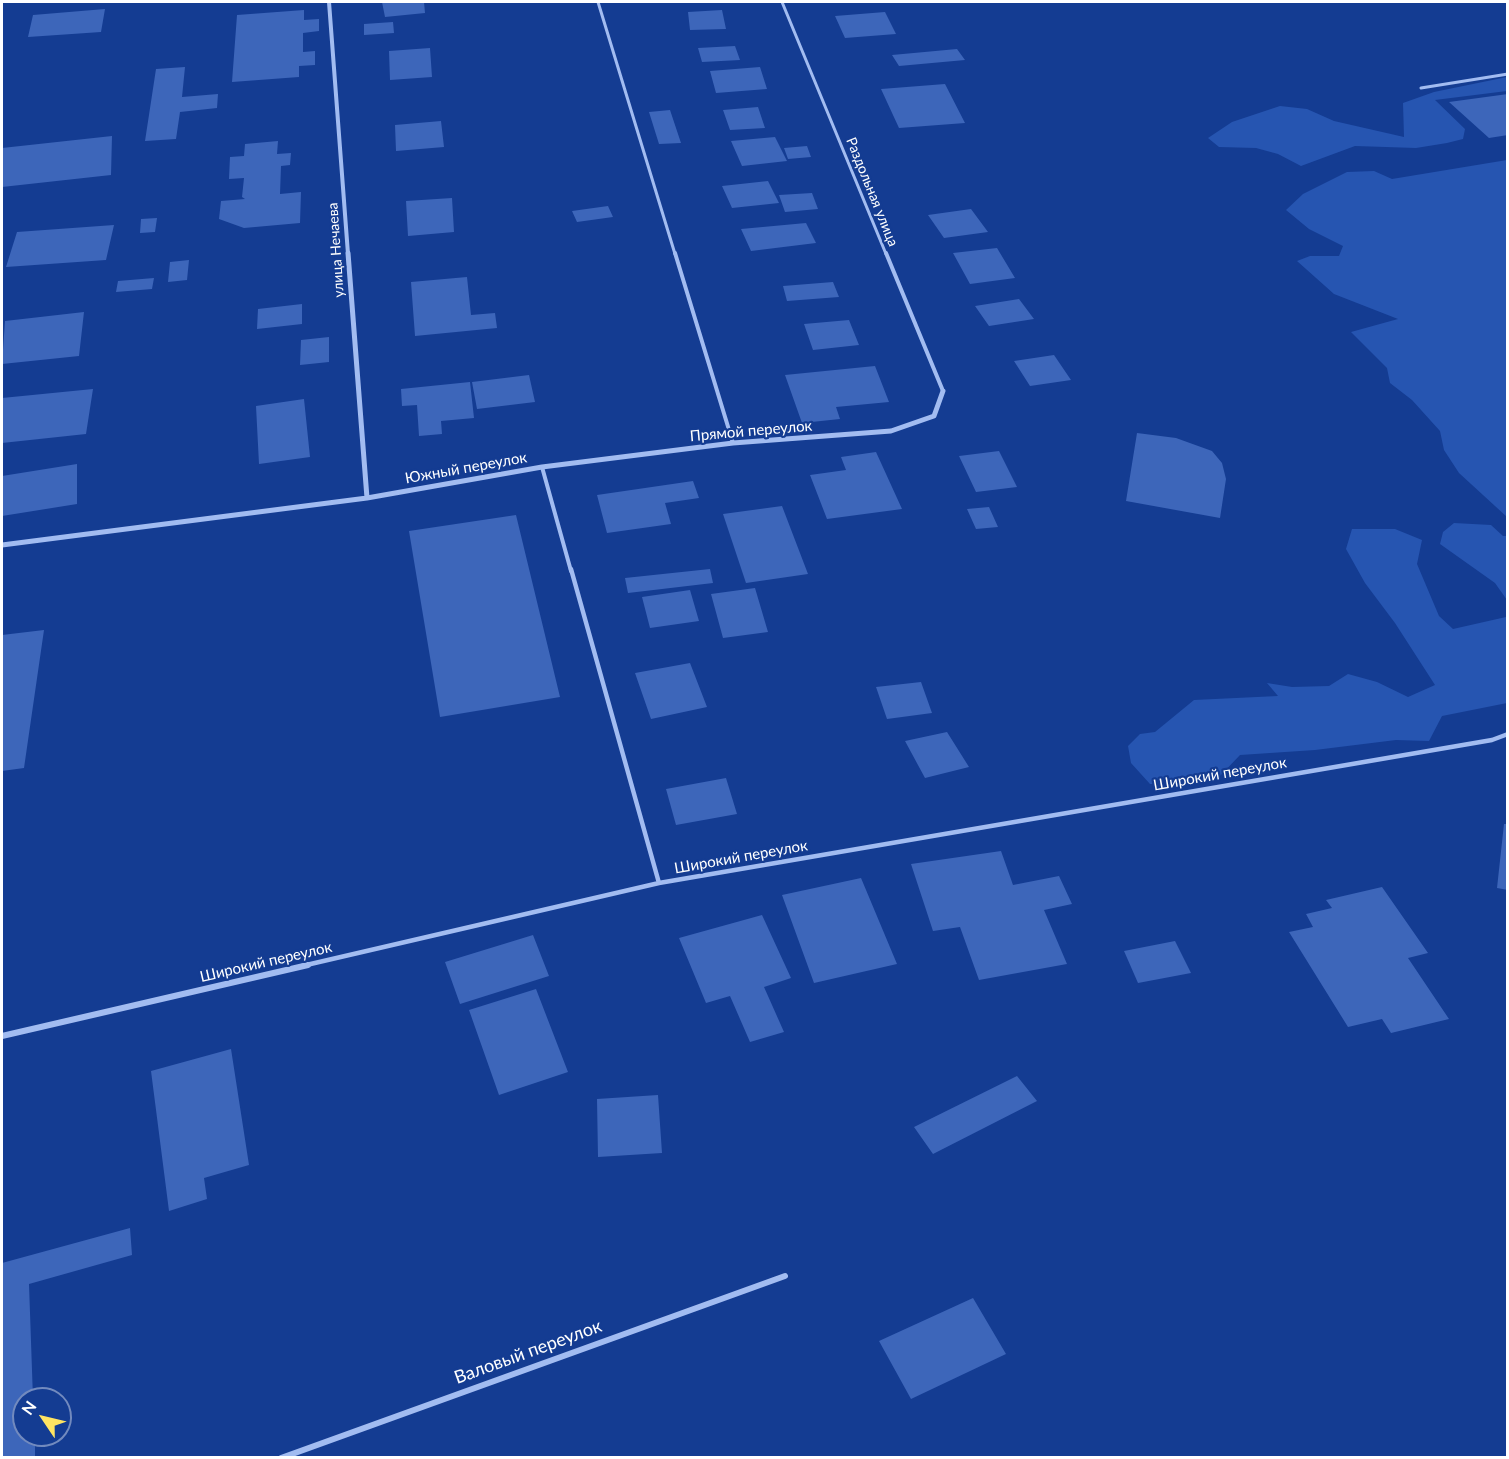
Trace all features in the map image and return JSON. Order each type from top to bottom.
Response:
[{"type":"street","name":"улица Нечаева","points":[[329,2],[367,498]]},
{"type":"street","name":"Прямой переулок","points":[[542,467],[733,443],[891,430],[934,416],[943,391]]},
{"type":"street","name":"Южный переулок","points":[[2,545],[367,498],[542,467]]},
{"type":"lane","points":[[598,2],[733,443]]},
{"type":"lane","name":"Раздольная улица","points":[[782,2],[943,391]]},
{"type":"lane","points":[[1421,88],[1508,74]]},
{"type":"lane","name":"Южный переулок","points":[[542,467],[659,883]]},
{"type":"lane","name":"Широкий переулок","points":[[2,1036],[659,883],[1492,740],[1508,734]]},
{"type":"lane","name":"Валовый переулок","points":[[281,1458],[785,1276]]},
{"type":"shaded area","points":[[1507,77],[1507,91],[1435,100],[1465,129],[1463,139],[1447,143],[1416,148],[1355,146],[1301,166],[1278,154],[1256,148],[1219,147],[1208,138],[1232,122],[1280,106],[1307,109],[1334,121],[1404,137],[1403,103],[1434,92]]},
{"type":"shaded area","points":[[1508,160],[1507,517],[1459,473],[1444,450],[1440,431],[1412,400],[1390,383],[1387,368],[1351,332],[1398,319],[1334,294],[1297,261],[1310,256],[1339,256],[1343,246],[1309,229],[1286,210],[1303,194],[1347,172],[1374,171],[1392,179]]},
{"type":"shaded area","points":[[1454,523],[1491,525],[1503,536],[1507,536],[1507,600],[1495,583],[1440,544],[1443,532]]},
{"type":"shaded area","points":[[1352,529],[1395,529],[1422,540],[1417,564],[1439,616],[1453,629],[1506,617],[1507,600],[1507,703],[1442,716],[1429,741],[1396,740],[1315,750],[1240,755],[1220,776],[1210,781],[1188,784],[1150,784],[1131,763],[1128,746],[1140,734],[1155,732],[1194,700],[1278,696],[1267,683],[1292,687],[1329,686],[1348,674],[1377,682],[1408,697],[1435,685],[1395,623],[1365,583],[1346,549]]},
{"type":"building","points":[[382,2],[424,2],[425,13],[385,17]]},
{"type":"building","points":[[105,9],[101,32],[28,37],[33,15]]},
{"type":"building","points":[[304,10],[304,20],[319,19],[319,31],[303,33],[303,52],[315,51],[315,65],[299,66],[299,77],[232,82],[237,15]]},
{"type":"building","points":[[722,10],[726,29],[690,30],[688,12]]},
{"type":"building","points":[[885,12],[896,34],[845,38],[835,16]]},
{"type":"building","points":[[393,22],[394,33],[364,35],[364,24]]},
{"type":"building","points":[[735,46],[740,60],[702,62],[698,48]]},
{"type":"building","points":[[430,48],[432,77],[390,80],[389,51]]},
{"type":"building","points":[[957,49],[965,60],[899,66],[892,55]]},
{"type":"building","points":[[185,67],[182,97],[218,94],[217,108],[180,112],[176,139],[145,141],[156,69]]},
{"type":"building","points":[[760,67],[767,89],[716,93],[710,71]]},
{"type":"building","points":[[945,84],[965,123],[899,128],[881,89]]},
{"type":"building","points":[[1508,94],[1508,135],[1489,138],[1449,102]]},
{"type":"building","points":[[758,107],[765,128],[730,130],[723,110]]},
{"type":"building","points":[[670,110],[681,143],[659,144],[649,112]]},
{"type":"building","points":[[441,121],[444,147],[396,151],[395,125]]},
{"type":"building","points":[[112,136],[111,175],[2,187],[2,148]]},
{"type":"building","points":[[775,137],[787,161],[742,166],[731,141]]},
{"type":"building","points":[[278,141],[277,154],[291,153],[290,165],[281,166],[280,194],[301,192],[300,223],[244,228],[219,219],[221,201],[245,199],[242,197],[244,178],[229,179],[230,157],[244,156],[245,144]]},
{"type":"building","points":[[807,146],[811,157],[788,159],[784,148]]},
{"type":"building","points":[[768,181],[779,203],[732,208],[722,186]]},
{"type":"building","points":[[812,193],[818,209],[785,212],[779,195]]},
{"type":"building","points":[[452,198],[454,232],[408,236],[406,201]]},
{"type":"building","points":[[608,206],[613,217],[577,222],[572,211]]},
{"type":"building","points":[[971,209],[988,232],[944,238],[928,215]]},
{"type":"building","points":[[157,218],[155,232],[140,233],[141,219]]},
{"type":"building","points":[[806,223],[816,243],[751,251],[741,229]]},
{"type":"building","points":[[114,225],[106,260],[6,267],[17,232]]},
{"type":"building","points":[[997,248],[1015,278],[970,284],[953,253]]},
{"type":"building","points":[[189,260],[187,280],[168,282],[170,262]]},
{"type":"building","points":[[467,277],[471,315],[495,313],[497,328],[415,336],[411,282]]},
{"type":"building","points":[[154,278],[152,289],[116,292],[118,281]]},
{"type":"building","points":[[833,282],[839,297],[787,301],[783,286]]},
{"type":"building","points":[[1019,299],[1034,319],[989,326],[975,306]]},
{"type":"building","points":[[302,304],[302,324],[257,329],[258,309]]},
{"type":"building","points":[[84,312],[79,356],[2,364],[5,321]]},
{"type":"building","points":[[849,320],[859,345],[813,350],[804,324]]},
{"type":"building","points":[[329,337],[329,362],[300,365],[301,340]]},
{"type":"building","points":[[1054,355],[1071,380],[1030,386],[1014,361]]},
{"type":"building","points":[[875,366],[889,402],[836,407],[840,419],[802,423],[785,375]]},
{"type":"building","points":[[529,375],[535,402],[477,409],[472,382]]},
{"type":"building","points":[[470,382],[474,418],[441,421],[442,434],[419,436],[417,405],[402,406],[401,389]]},
{"type":"building","points":[[93,389],[86,434],[2,443],[2,398]]},
{"type":"building","points":[[304,399],[310,457],[259,464],[256,406]]},
{"type":"building","points":[[1137,433],[1176,438],[1212,451],[1222,463],[1226,479],[1220,518],[1126,501]]},
{"type":"building","points":[[999,451],[1017,487],[976,492],[959,456]]},
{"type":"building","points":[[876,452],[902,509],[827,519],[810,475],[846,470],[841,457]]},
{"type":"building","points":[[77,464],[77,504],[2,516],[2,476]]},
{"type":"building","points":[[693,481],[699,498],[665,503],[671,524],[607,533],[597,495]]},
{"type":"building","points":[[782,506],[808,574],[746,583],[723,514]]},
{"type":"building","points":[[989,507],[998,527],[976,529],[967,509]]},
{"type":"building","points":[[516,515],[560,697],[440,717],[409,531]]},
{"type":"building","points":[[710,569],[713,583],[628,593],[625,578]]},
{"type":"building","points":[[755,588],[768,632],[723,638],[711,594]]},
{"type":"building","points":[[690,590],[699,621],[650,628],[642,597]]},
{"type":"building","points":[[44,630],[24,768],[2,771],[2,635]]},
{"type":"building","points":[[690,663],[707,707],[651,719],[635,673]]},
{"type":"building","points":[[921,682],[932,713],[887,719],[876,687]]},
{"type":"building","points":[[947,732],[969,767],[925,778],[905,741]]},
{"type":"building","points":[[726,778],[737,814],[676,825],[666,789]]},
{"type":"building","points":[[1504,824],[1508,824],[1508,890],[1497,888]]},
{"type":"building","points":[[1001,851],[1013,885],[1059,876],[1072,904],[1044,910],[1067,964],[979,980],[960,927],[933,931],[911,864]]},
{"type":"building","points":[[861,878],[897,964],[814,983],[782,895]]},
{"type":"building","points":[[1382,887],[1428,953],[1408,958],[1449,1019],[1391,1033],[1382,1019],[1348,1027],[1289,932],[1313,927],[1306,914],[1332,908],[1326,900]]},
{"type":"building","points":[[762,915],[791,978],[764,987],[784,1032],[750,1042],[730,996],[706,1003],[679,938]]},
{"type":"building","points":[[533,935],[549,976],[460,1004],[445,962]]},
{"type":"building","points":[[1175,941],[1191,973],[1138,983],[1124,951]]},
{"type":"building","points":[[536,989],[568,1072],[499,1095],[469,1010]]},
{"type":"building","points":[[231,1049],[249,1165],[204,1178],[207,1199],[169,1211],[151,1071]]},
{"type":"building","points":[[1017,1076],[1037,1101],[933,1154],[914,1127]]},
{"type":"building","points":[[658,1095],[662,1153],[598,1157],[597,1099]]},
{"type":"building","points":[[130,1228],[132,1255],[29,1284],[33,1387],[12,1387],[12,1447],[35,1447],[35,1458],[2,1458],[2,1263]]},
{"type":"building","points":[[973,1298],[1006,1354],[911,1399],[879,1341]]}]
